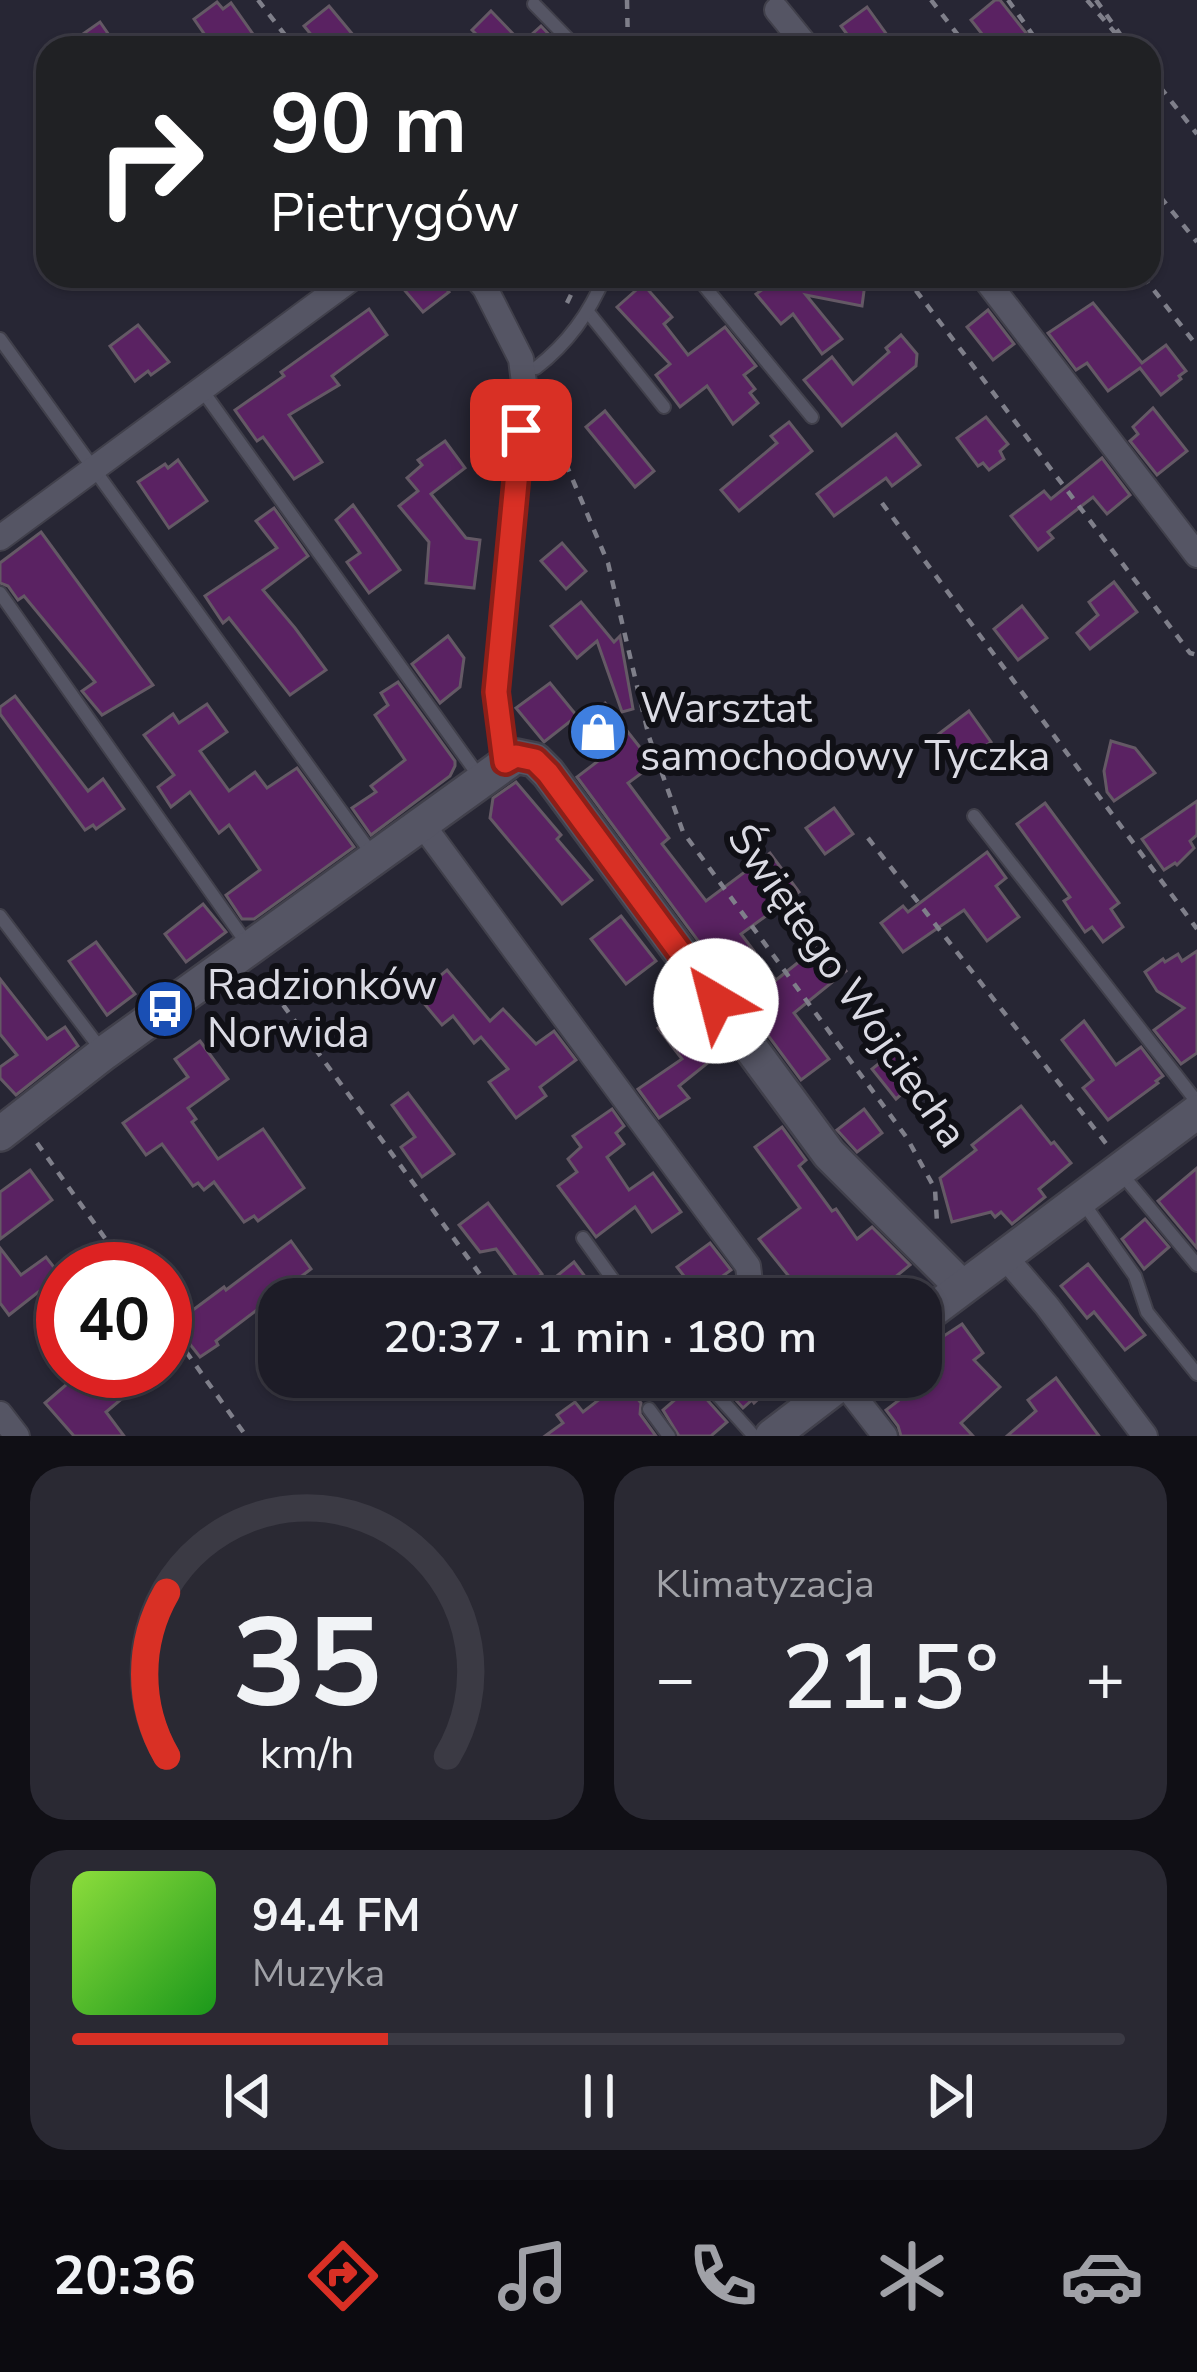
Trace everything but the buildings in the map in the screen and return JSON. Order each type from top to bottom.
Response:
[{"type":"street","points":[[776,10],[798,36]]},
{"type":"street","points":[[0,538],[339,288]]},
{"type":"street","points":[[485,288],[521,358],[525,391],[496,692],[501,765]]},
{"type":"street","points":[[992,288],[1197,555]]},
{"type":"street","points":[[10,1126],[501,765],[535,760],[829,1154],[962,1286]]},
{"type":"street","points":[[422,824],[748,1266],[749,1278]]},
{"type":"street","points":[[942,1302],[1195,1114]]},
{"type":"street","points":[[1006,1258],[1145,1436]]},
{"type":"street","points":[[772,1436],[813,1398]]},
{"type":"street","points":[[843,1398],[884,1436]]},
{"type":"street","points":[[0,1414],[17,1436]]},
{"type":"lane","points":[[534,4],[565,36]]},
{"type":"lane","points":[[536,368],[558,350],[588,313],[599,288]]},
{"type":"lane","points":[[706,288],[812,417]]},
{"type":"lane","points":[[588,313],[664,406]]},
{"type":"lane","points":[[0,339],[375,858]]},
{"type":"lane","points":[[202,390],[501,765]]},
{"type":"lane","points":[[0,592],[248,950]]},
{"type":"lane","points":[[974,816],[1195,1114]]},
{"type":"lane","points":[[0,916],[104,1053]]},
{"type":"lane","points":[[1121,1168],[1197,1264]]},
{"type":"lane","points":[[1081,1200],[1135,1276],[1147,1312],[1197,1374]]},
{"type":"lane","points":[[583,1238],[612,1278]]},
{"type":"lane","points":[[720,1398],[754,1436]]},
{"type":"lane","points":[[649,1408],[669,1436]]},
{"type":"path","points":[[258,0],[286,36]]},
{"type":"path","points":[[627,0],[628,36]]},
{"type":"path","points":[[931,0],[959,36]]},
{"type":"path","points":[[1007,0],[1033,36]]},
{"type":"path","points":[[1088,0],[1119,36]]},
{"type":"path","points":[[1096,0],[1121,36]]},
{"type":"path","points":[[1161,88],[1197,134]]},
{"type":"path","points":[[1161,198],[1197,242]]},
{"type":"path","points":[[914,288],[1175,634],[1197,655]]},
{"type":"path","points":[[1152,288],[1197,346]]},
{"type":"path","name":"Świętego Wojciecha","points":[[521,430],[558,446],[608,562],[649,737],[683,832],[908,1138],[935,1190],[938,1227],[932,1256]]},
{"type":"path","points":[[882,503],[1197,929]]},
{"type":"path","points":[[868,838],[1121,1168]]},
{"type":"path","points":[[248,950],[483,1278]]},
{"type":"path","points":[[10,1126],[105,1242]]},
{"type":"path","points":[[192,1360],[246,1436]]},
{"type":"place","name":"Warsztat samochodowy Tyczka","points":[[598,732]]},
{"type":"place","name":"Radzionków Norwida","points":[[165,1009]]},
{"type":"route","points":[[521,430],[496,692],[505,762],[516,756],[535,760],[548,773],[716,1001]]}]
